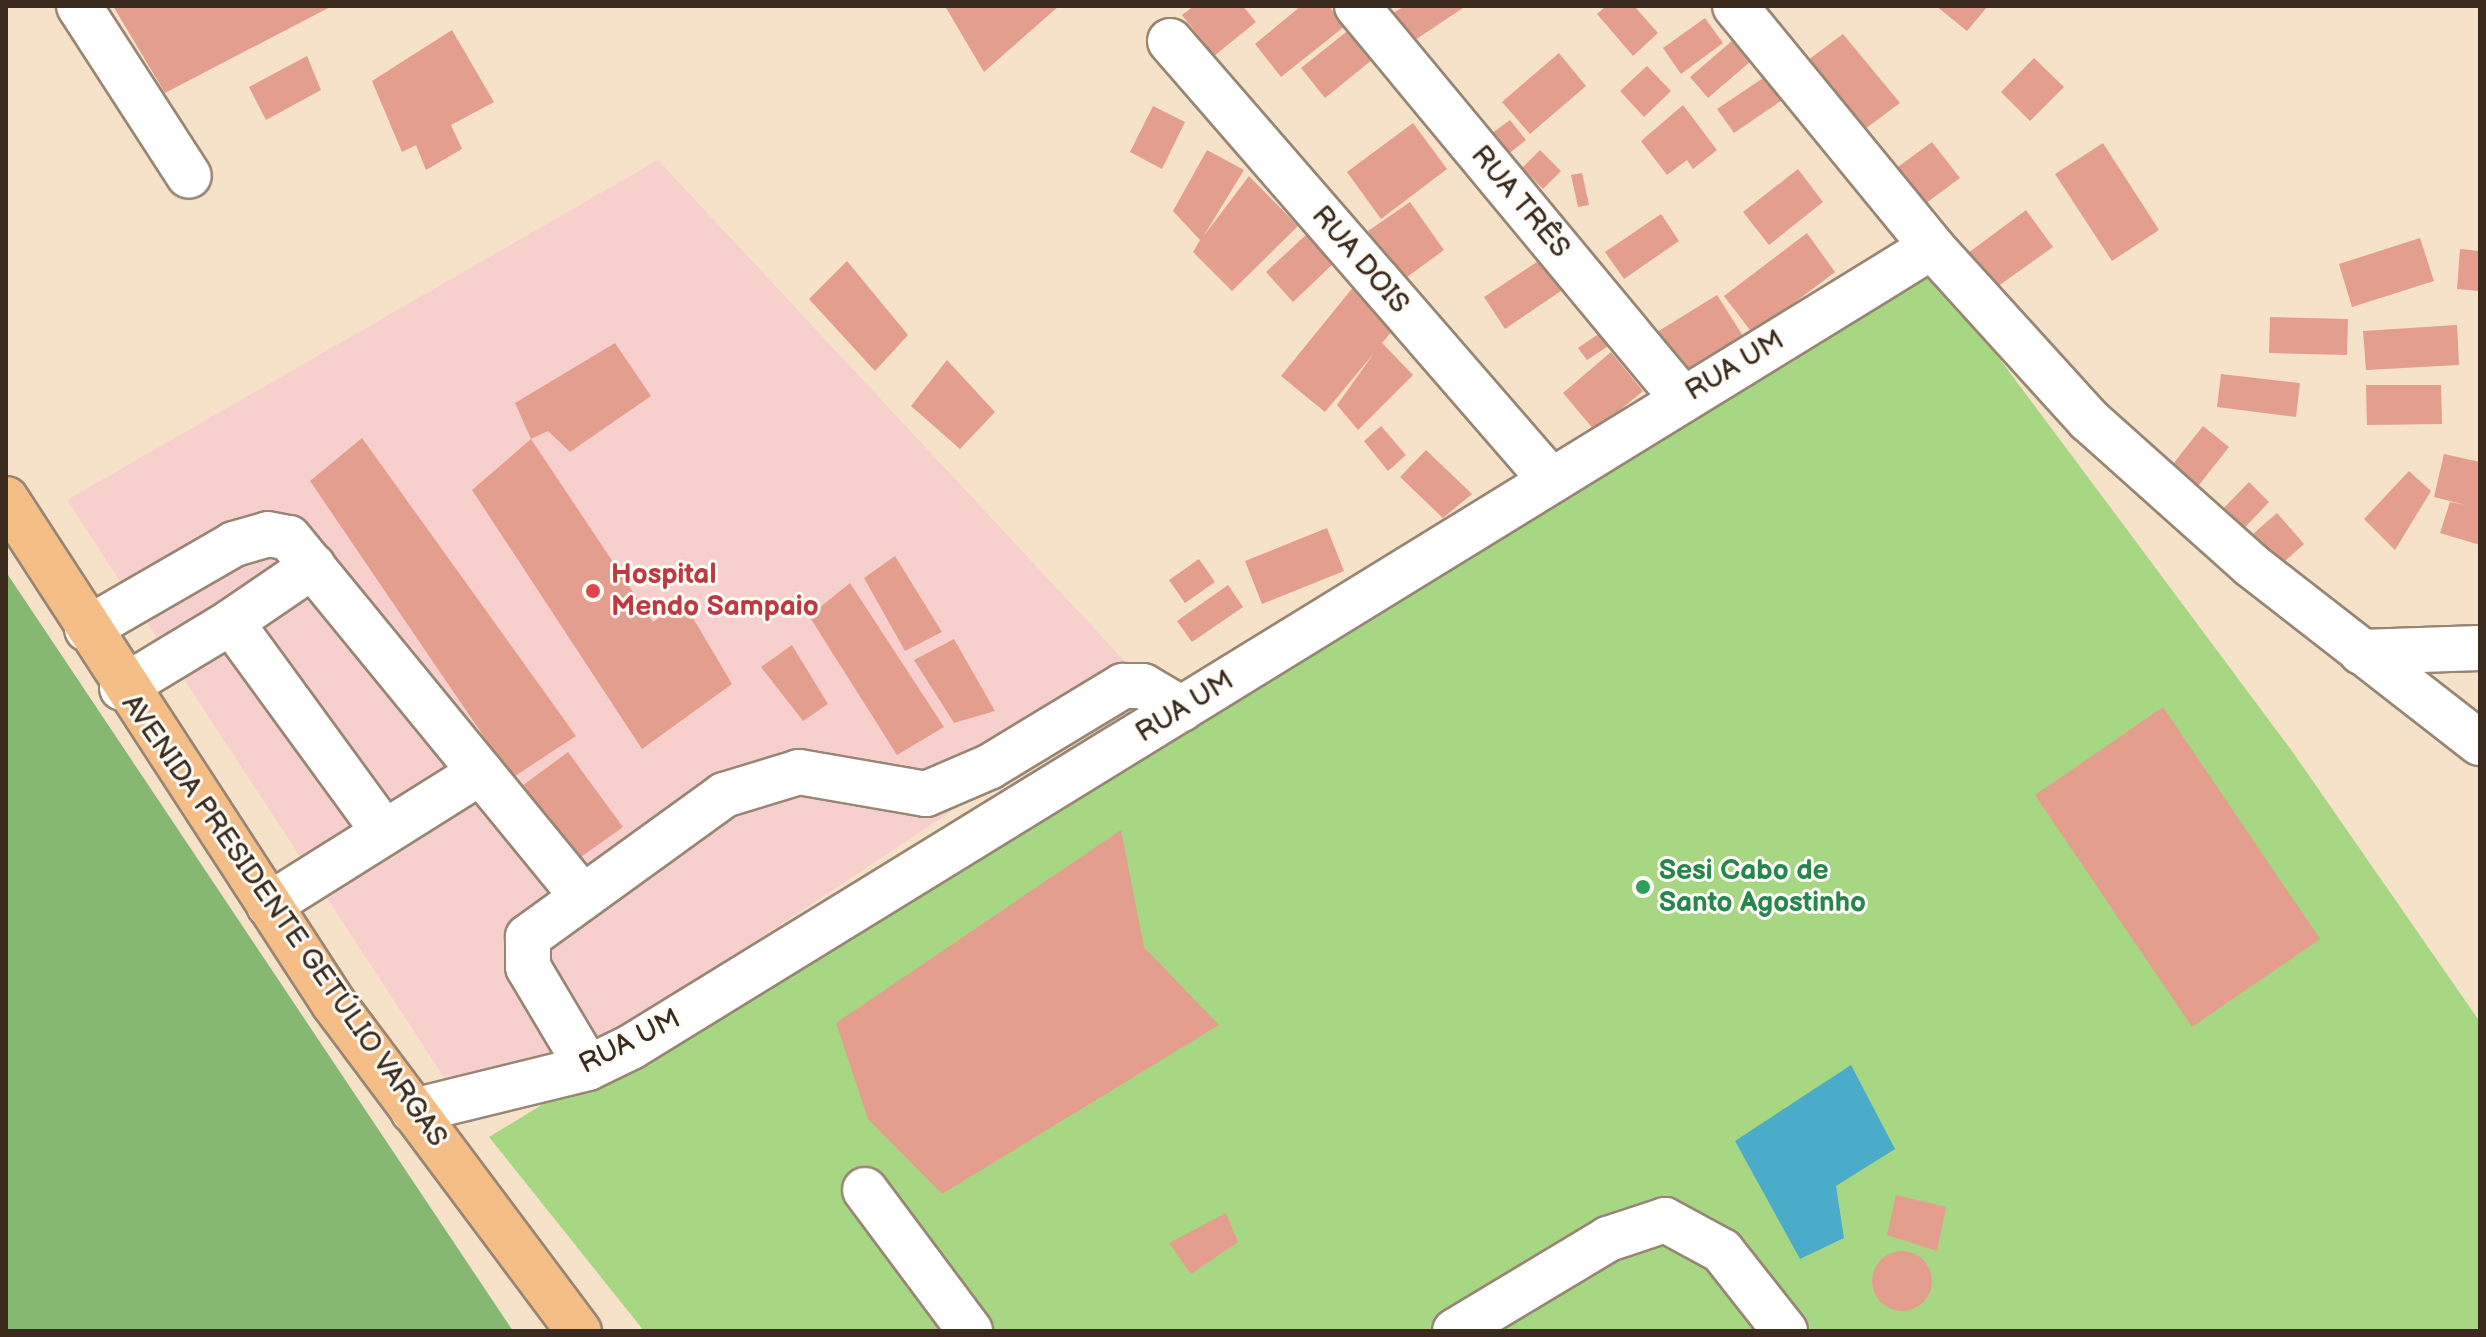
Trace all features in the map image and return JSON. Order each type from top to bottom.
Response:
[{"type":"main road","name":"AVENIDA PRESIDENTE GETÚLIO VARGAS","points":[[6,499],[122,688],[269,905],[413,1111],[579,1331]]},
{"type":"street","points":[[79,6],[189,176]]},
{"type":"street","name":"RUA TRÊS","points":[[1357,6],[1682,398]]},
{"type":"street","points":[[1735,6],[1932,247],[2114,440],[2251,565],[2480,743]]},
{"type":"street","name":"RUA DOIS","points":[[1170,41],[1550,479]]},
{"type":"street","name":"RUA UM","points":[[413,1111],[588,1068],[1182,709],[1550,479],[1932,247]]},
{"type":"street","points":[[87,629],[257,536],[289,538],[580,894]]},
{"type":"street","points":[[122,688],[231,622],[313,566]]},
{"type":"street","points":[[231,622],[384,832]]},
{"type":"street","points":[[2361,652],[2480,648]]},
{"type":"street","points":[[588,1068],[528,967],[526,948],[547,917],[751,781],[799,772],[926,794],[989,767],[1123,686],[1143,686],[1182,709]]},
{"type":"street","points":[[269,905],[481,772]]},
{"type":"street","points":[[865,1190],[970,1331]]},
{"type":"street","points":[[1455,1331],[1608,1239],[1665,1220],[1722,1251],[1785,1331]]},
{"type":"shaded area","name":"Hospital Mendo Sampaio","points":[[658,160],[1145,683],[599,1045],[451,1088],[67,500]]},
{"type":"green space","name":"Sesi Cabo de Santo Agostinho","points":[[1926,260],[2292,751],[2480,1022],[2480,1331],[644,1331],[489,1137]]},
{"type":"green space","points":[[6,572],[513,1331],[6,1331]]},
{"type":"water","points":[[1851,1065],[1895,1149],[1836,1186],[1844,1238],[1800,1259],[1735,1141]]},
{"type":"building","points":[[113,6],[332,6],[165,93]]},
{"type":"building","points":[[945,6],[1059,6],[984,72]]},
{"type":"building","points":[[1194,6],[1243,6],[1256,22],[1214,56],[1182,15]]},
{"type":"building","points":[[1301,6],[1329,6],[1345,26],[1281,77],[1255,44]]},
{"type":"building","points":[[1405,6],[1466,6],[1412,42],[1393,13]]},
{"type":"building","points":[[1606,6],[1634,6],[1658,33],[1633,56],[1597,14]]},
{"type":"building","points":[[1936,6],[1988,6],[1967,31]]},
{"type":"building","points":[[1705,18],[1723,43],[1681,74],[1663,48]]},
{"type":"building","points":[[1355,25],[1378,55],[1325,98],[1301,68]]},
{"type":"building","points":[[452,30],[494,102],[451,125],[462,149],[426,170],[416,145],[402,152],[372,81]]},
{"type":"building","points":[[1740,34],[1758,55],[1708,98],[1690,77]]},
{"type":"building","points":[[1843,34],[1900,103],[1861,132],[1808,60]]},
{"type":"building","points":[[1559,53],[1586,86],[1530,134],[1502,102]]},
{"type":"building","points":[[307,56],[321,90],[266,120],[249,87]]},
{"type":"building","points":[[2034,58],[2064,87],[2030,121],[2001,92]]},
{"type":"building","points":[[1647,66],[1671,91],[1644,117],[1620,91]]},
{"type":"building","points":[[1775,70],[1791,94],[1734,133],[1717,109]]},
{"type":"building","points":[[1683,105],[1717,150],[1693,169],[1687,160],[1667,175],[1641,141]]},
{"type":"building","points":[[1153,106],[1185,122],[1162,169],[1130,152]]},
{"type":"building","points":[[1510,120],[1526,140],[1507,155],[1491,134]]},
{"type":"building","points":[[1413,123],[1447,169],[1381,219],[1347,172]]},
{"type":"building","points":[[1932,142],[1960,178],[1918,209],[1891,172]]},
{"type":"building","points":[[2103,143],[2159,230],[2112,261],[2055,174]]},
{"type":"building","points":[[1207,150],[1244,170],[1203,237],[1249,176],[1298,226],[1232,291],[1193,252],[1200,240],[1173,211]]},
{"type":"building","points":[[1540,150],[1561,171],[1543,189],[1522,168]]},
{"type":"building","points":[[1798,169],[1823,202],[1769,245],[1743,212]]},
{"type":"building","points":[[1582,173],[1589,205],[1578,207],[1571,175]]},
{"type":"building","points":[[1410,202],[1444,250],[1403,280],[1368,231]]},
{"type":"building","points":[[2026,210],[2053,247],[1990,292],[1964,256]]},
{"type":"building","points":[[1661,214],[1679,241],[1624,279],[1605,252]]},
{"type":"building","points":[[1309,232],[1336,261],[1293,302],[1266,272]]},
{"type":"building","points":[[1807,233],[1835,272],[1753,334],[1724,296]]},
{"type":"building","points":[[2420,238],[2434,281],[2352,307],[2339,264]]},
{"type":"building","points":[[2460,249],[2480,251],[2480,291],[2457,289]]},
{"type":"building","points":[[1540,260],[1561,291],[1505,329],[1484,297]]},
{"type":"building","points":[[847,261],[908,335],[875,371],[809,299]]},
{"type":"building","points":[[1359,280],[1404,317],[1382,343],[1413,375],[1358,430],[1337,405],[1374,353],[1325,412],[1281,376]]},
{"type":"building","points":[[1717,295],[1745,339],[1686,377],[1657,332]]},
{"type":"building","points":[[2270,317],[2348,319],[2347,355],[2269,353]]},
{"type":"building","points":[[2457,325],[2459,365],[2366,370],[2363,331]]},
{"type":"building","points":[[1607,328],[1616,341],[1587,360],[1578,348]]},
{"type":"building","points":[[615,343],[651,396],[570,452],[548,431],[531,439],[515,403]]},
{"type":"building","points":[[1611,352],[1643,391],[1595,431],[1563,393]]},
{"type":"building","points":[[947,360],[995,412],[960,449],[911,406]]},
{"type":"building","points":[[2221,374],[2300,383],[2296,417],[2217,407]]},
{"type":"building","points":[[2366,385],[2441,385],[2442,424],[2367,425]]},
{"type":"building","points":[[1381,426],[1406,455],[1388,471],[1364,441]]},
{"type":"building","points":[[2203,426],[2229,447],[2195,490],[2169,469]]},
{"type":"building","points":[[362,438],[576,736],[512,778],[310,481]]},
{"type":"building","points":[[531,439],[653,622],[683,601],[732,684],[642,749],[472,490]]},
{"type":"building","points":[[1426,450],[1472,494],[1443,518],[1400,477]]},
{"type":"building","points":[[2444,454],[2480,462],[2480,545],[2440,533],[2450,502],[2466,505],[2434,497]]},
{"type":"building","points":[[2409,471],[2431,491],[2395,550],[2364,519]]},
{"type":"building","points":[[2249,482],[2269,502],[2235,538],[2214,518]]},
{"type":"building","points":[[2277,513],[2304,544],[2274,571],[2247,539]]},
{"type":"building","points":[[1327,528],[1344,571],[1262,604],[1245,561]]},
{"type":"building","points":[[895,556],[942,632],[905,651],[864,578]]},
{"type":"building","points":[[1199,559],[1215,582],[1185,603],[1169,580]]},
{"type":"building","points":[[850,583],[944,727],[897,755],[809,616]]},
{"type":"building","points":[[1228,585],[1243,607],[1192,642],[1177,621]]},
{"type":"building","points":[[954,639],[995,711],[954,723],[914,660]]},
{"type":"building","points":[[792,645],[828,704],[803,721],[761,667]]},
{"type":"building","points":[[2163,707],[2320,939],[2192,1027],[2035,795]]},
{"type":"building","points":[[568,752],[623,827],[571,864],[522,786]]},
{"type":"building","points":[[1121,830],[1144,947],[1219,1025],[942,1194],[868,1119],[836,1023]]},
{"type":"building","points":[[1896,1195],[1946,1207],[1937,1251],[1887,1235]]},
{"type":"building","points":[[1226,1213],[1238,1242],[1191,1274],[1169,1243]]},
{"type":"building","points":[[1902,1251],[1923,1260],[1932,1281],[1923,1302],[1902,1311],[1881,1302],[1872,1281],[1881,1260]]},
{"type":"place","name":"Hospital Mendo Sampaio","points":[[593,591]]},
{"type":"place","name":"Sesi Cabo de Santo Agostinho","points":[[1643,887]]}]
